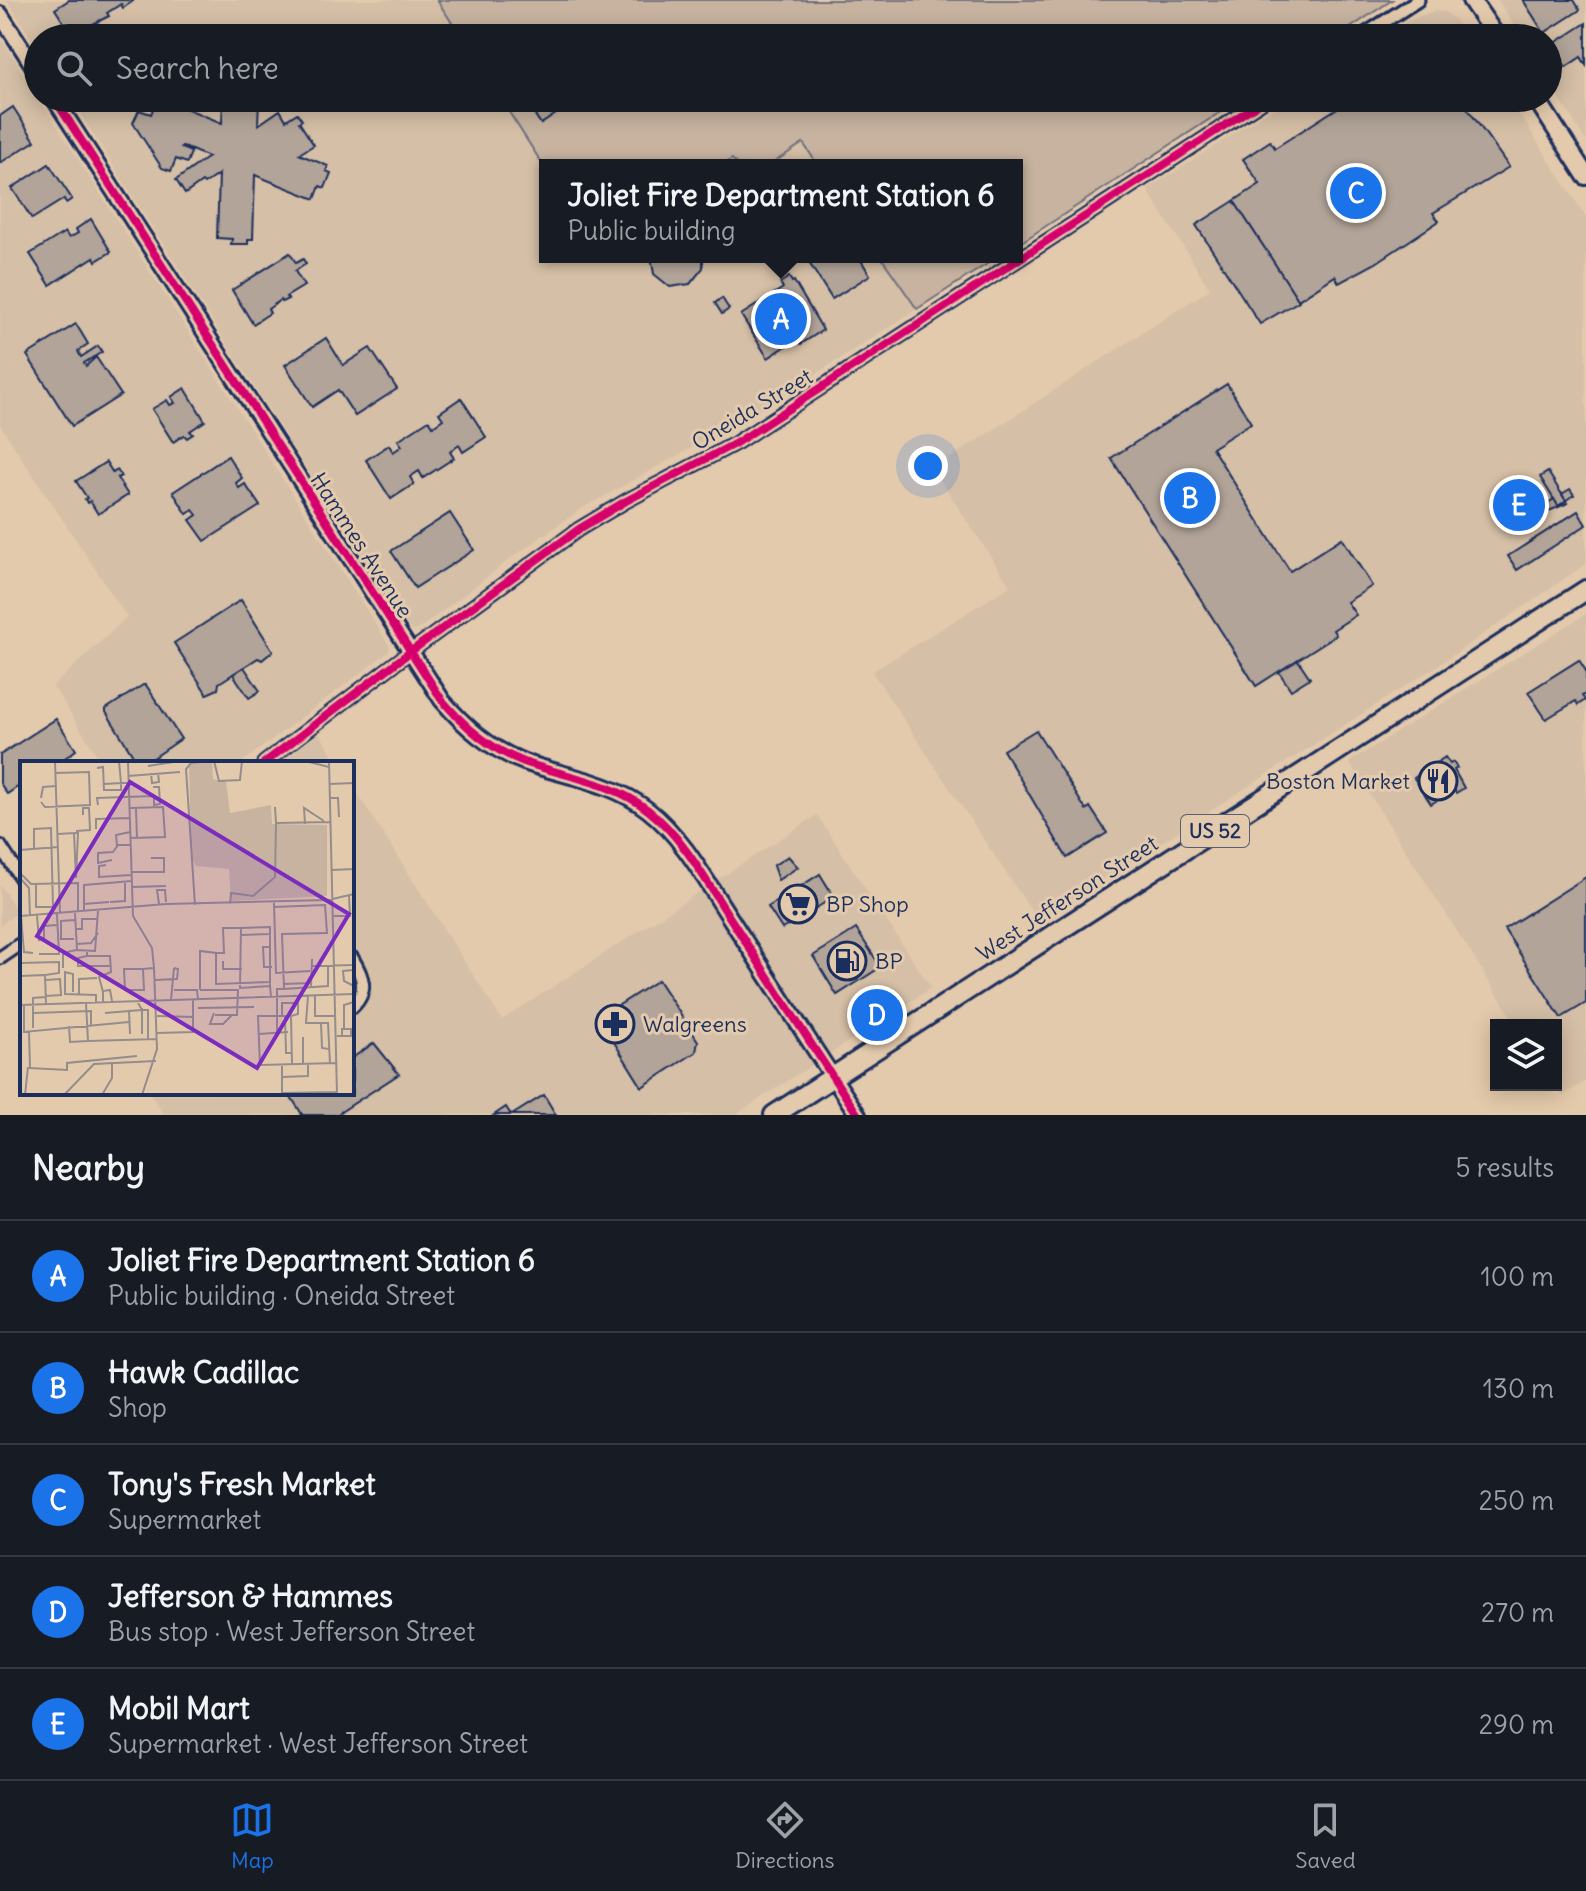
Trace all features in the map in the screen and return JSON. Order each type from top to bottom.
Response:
[{"type":"main road","points":[[1471,0],[1487,24]]},
{"type":"main road","points":[[1545,112],[1586,176]]},
{"type":"main road","name":"West Jefferson Street","points":[[774,1115],[1586,590]]},
{"type":"street","points":[[1381,24],[1418,0]]},
{"type":"street","points":[[0,14],[24,51]]},
{"type":"street","name":"Hammes Avenue","points":[[63,112],[430,685],[453,713],[491,746],[526,763],[611,789],[648,810],[665,826],[725,910],[858,1115]]},
{"type":"street","name":"Oneida Street","points":[[1023,257],[1245,112]]},
{"type":"street","name":"Oneida Street","points":[[267,761],[579,529],[736,443],[1013,263]]},
{"type":"street","points":[[0,846],[20,877]]},
{"type":"street","points":[[0,958],[20,944]]},
{"type":"street","points":[[354,962],[365,984],[362,996],[354,1005]]},
{"type":"shaded area","points":[[7,0],[1392,0],[1356,24],[24,24],[24,27]]},
{"type":"shaded area","points":[[437,0],[1392,0],[1356,24],[453,24]]},
{"type":"shaded area","points":[[1498,0],[1586,0],[1586,141],[1562,102],[1562,24],[1513,24]]},
{"type":"shaded area","points":[[1434,11],[1445,12],[1458,24],[1403,24]]},
{"type":"shaded area","points":[[0,37],[24,75],[24,112],[48,112],[389,645],[389,651],[244,761],[101,761],[53,686],[127,617],[0,425]]},
{"type":"shaded area","points":[[79,112],[1221,112],[1023,241],[1023,159],[539,159],[539,263],[989,263],[758,411],[581,509],[422,627],[413,631],[406,625]]},
{"type":"shaded area","points":[[509,112],[1221,112],[1023,241],[1023,159],[814,159],[803,143],[779,159],[539,159]]},
{"type":"shaded area","points":[[1267,112],[1518,112],[1586,217],[1586,564],[1443,662],[1038,921],[872,672],[1010,586],[933,469],[1210,289],[1147,189]]},
{"type":"shaded area","points":[[885,263],[989,263],[917,309]]},
{"type":"shaded area","points":[[1586,614],[1586,1081],[1562,1096],[1559,1091],[1562,1091],[1562,1019],[1513,1019],[1349,762]]},
{"type":"shaded area","points":[[319,733],[337,761],[282,761]]},
{"type":"shaded area","points":[[354,788],[502,1020],[817,815],[931,988],[735,1115],[164,1115],[151,1095],[354,1095]]},
{"type":"shaded area","points":[[0,885],[18,913],[0,925]]},
{"type":"building","points":[[69,0],[133,1],[123,8],[121,4],[107,13],[109,16],[93,24],[65,24],[55,9]]},
{"type":"building","points":[[1523,0],[1574,0],[1580,10],[1558,24],[1538,24]]},
{"type":"building","points":[[1586,23],[1586,65],[1581,57],[1566,67],[1562,61],[1562,39]]},
{"type":"building","points":[[13,107],[35,141],[0,163],[0,116]]},
{"type":"building","points":[[138,112],[195,112],[222,123],[222,112],[258,112],[258,125],[277,112],[281,112],[286,120],[297,113],[302,120],[299,122],[314,145],[299,154],[328,166],[326,171],[331,173],[325,188],[320,186],[315,199],[255,175],[253,239],[248,239],[248,244],[231,244],[232,239],[217,238],[219,174],[185,194],[176,180],[208,157],[182,146],[191,152],[187,163],[176,159],[171,171],[162,168],[133,123]]},
{"type":"building","points":[[533,112],[555,112],[556,114],[541,124]]},
{"type":"building","points":[[1331,112],[1470,112],[1509,167],[1433,213],[1439,221],[1376,263],[1339,283],[1335,276],[1298,300],[1234,201],[1260,184],[1243,159],[1270,141],[1275,148]]},
{"type":"building","points":[[49,164],[72,199],[66,203],[64,199],[32,219],[12,188]]},
{"type":"building","points":[[1234,201],[1299,301],[1260,324],[1196,225]]},
{"type":"building","points":[[91,219],[111,252],[96,261],[94,257],[50,285],[30,254],[65,232],[69,238],[78,233],[76,229]]},
{"type":"building","points":[[290,253],[296,263],[303,259],[306,264],[295,271],[304,286],[268,309],[270,313],[253,324],[232,290]]},
{"type":"building","points":[[652,263],[703,263],[703,268],[690,284],[670,287],[654,274]]},
{"type":"building","points":[[809,263],[863,263],[870,275],[832,299]]},
{"type":"building","points":[[789,277],[823,330],[801,344],[797,339],[768,358],[741,315],[783,288],[780,283]]},
{"type":"building","points":[[722,298],[729,309],[722,314],[715,303]]},
{"type":"building","points":[[76,324],[88,344],[78,351],[81,357],[98,346],[102,352],[84,363],[86,366],[96,357],[121,395],[72,426],[27,355]]},
{"type":"building","points":[[326,338],[343,365],[370,348],[397,389],[355,416],[338,390],[312,407],[285,365]]},
{"type":"building","points":[[1227,384],[1251,423],[1212,448],[1290,571],[1342,538],[1372,586],[1347,602],[1356,615],[1333,630],[1336,635],[1256,686],[1111,458]]},
{"type":"building","points":[[185,388],[205,421],[190,431],[193,434],[187,438],[184,435],[173,442],[152,409],[167,400],[170,405],[175,403],[171,397]]},
{"type":"building","points":[[461,398],[486,437],[463,452],[459,445],[450,452],[454,458],[423,478],[419,471],[410,477],[414,484],[391,499],[366,460],[389,445],[393,452],[402,446],[398,440],[429,420],[433,426],[443,419],[439,413]]},
{"type":"building","points":[[228,456],[242,478],[236,483],[239,488],[245,484],[260,506],[205,541],[190,520],[197,515],[193,510],[187,514],[173,492]]},
{"type":"building","points":[[106,462],[113,473],[117,470],[121,476],[117,478],[128,495],[98,514],[90,501],[87,503],[76,481]]},
{"type":"building","points":[[1548,472],[1566,501],[1558,506],[1540,477]]},
{"type":"building","points":[[1529,484],[1544,503],[1506,525],[1494,507]]},
{"type":"building","points":[[1570,489],[1574,495],[1566,500],[1568,503],[1549,511],[1545,505],[1554,499],[1558,506],[1566,501],[1562,494]]},
{"type":"building","points":[[1578,511],[1586,525],[1517,570],[1508,556]]},
{"type":"building","points":[[450,513],[474,550],[415,588],[391,551]]},
{"type":"building","points":[[241,600],[273,651],[219,683],[218,689],[207,694],[174,643]]},
{"type":"building","points":[[1298,660],[1310,678],[1291,690],[1279,672]]},
{"type":"building","points":[[1579,660],[1586,671],[1586,694],[1582,696],[1585,700],[1578,705],[1576,701],[1546,719],[1528,692]]},
{"type":"building","points":[[244,667],[260,691],[249,698],[233,674]]},
{"type":"building","points":[[146,685],[181,739],[149,761],[137,761],[106,709]]},
{"type":"building","points":[[56,719],[76,750],[61,761],[20,761],[20,785],[7,794],[0,783],[0,755]]},
{"type":"building","points":[[1036,730],[1086,810],[1090,807],[1107,833],[1067,858],[1003,750]]},
{"type":"building","name":"Boston Market","points":[[1445,757],[1457,768],[1454,770],[1464,788],[1456,793],[1454,790],[1431,804],[1414,778]]},
{"type":"building","points":[[788,856],[798,867],[778,880],[773,866]]},
{"type":"building","name":"BP Shop","points":[[820,874],[834,897],[782,929],[768,907]]},
{"type":"building","points":[[1586,877],[1586,1003],[1561,1018],[1504,929]]},
{"type":"building","name":"BP","points":[[856,929],[881,967],[837,995],[813,956]]},
{"type":"building","name":"Walgreens","points":[[658,980],[698,1041],[696,1052],[642,1087],[599,1018]]},
{"type":"building","points":[[374,1043],[399,1074],[336,1115],[300,1115],[291,1097],[294,1095],[354,1095],[354,1057]]},
{"type":"building","points":[[544,1095],[556,1115],[512,1115]]},
{"type":"building","points":[[506,1107],[511,1115],[494,1115]]},
{"type":"cycle path","points":[[63,112],[442,700],[469,728],[500,751],[524,762],[619,792],[661,821],[694,862],[858,1115]]},
{"type":"cycle path","points":[[1023,257],[1245,112]]},
{"type":"cycle path","points":[[267,761],[579,529],[736,443],[1013,263]]},
{"type":"place","name":"Tony's Fresh Market","points":[[1356,193]]},
{"type":"place","name":"Joliet Fire Department Station 6","points":[[781,319]]},
{"type":"place","name":"Hawk Cadillac","points":[[1190,498]]},
{"type":"place","name":"Mobil Mart","points":[[1519,505]]},
{"type":"place","name":"Boston Market","points":[[1438,781]]},
{"type":"place","name":"BP Shop","points":[[798,904]]},
{"type":"place","name":"BP","points":[[847,961]]},
{"type":"place","name":"Jefferson & Hammes","points":[[877,1015]]},
{"type":"place","name":"Walgreens","points":[[615,1024]]}]
